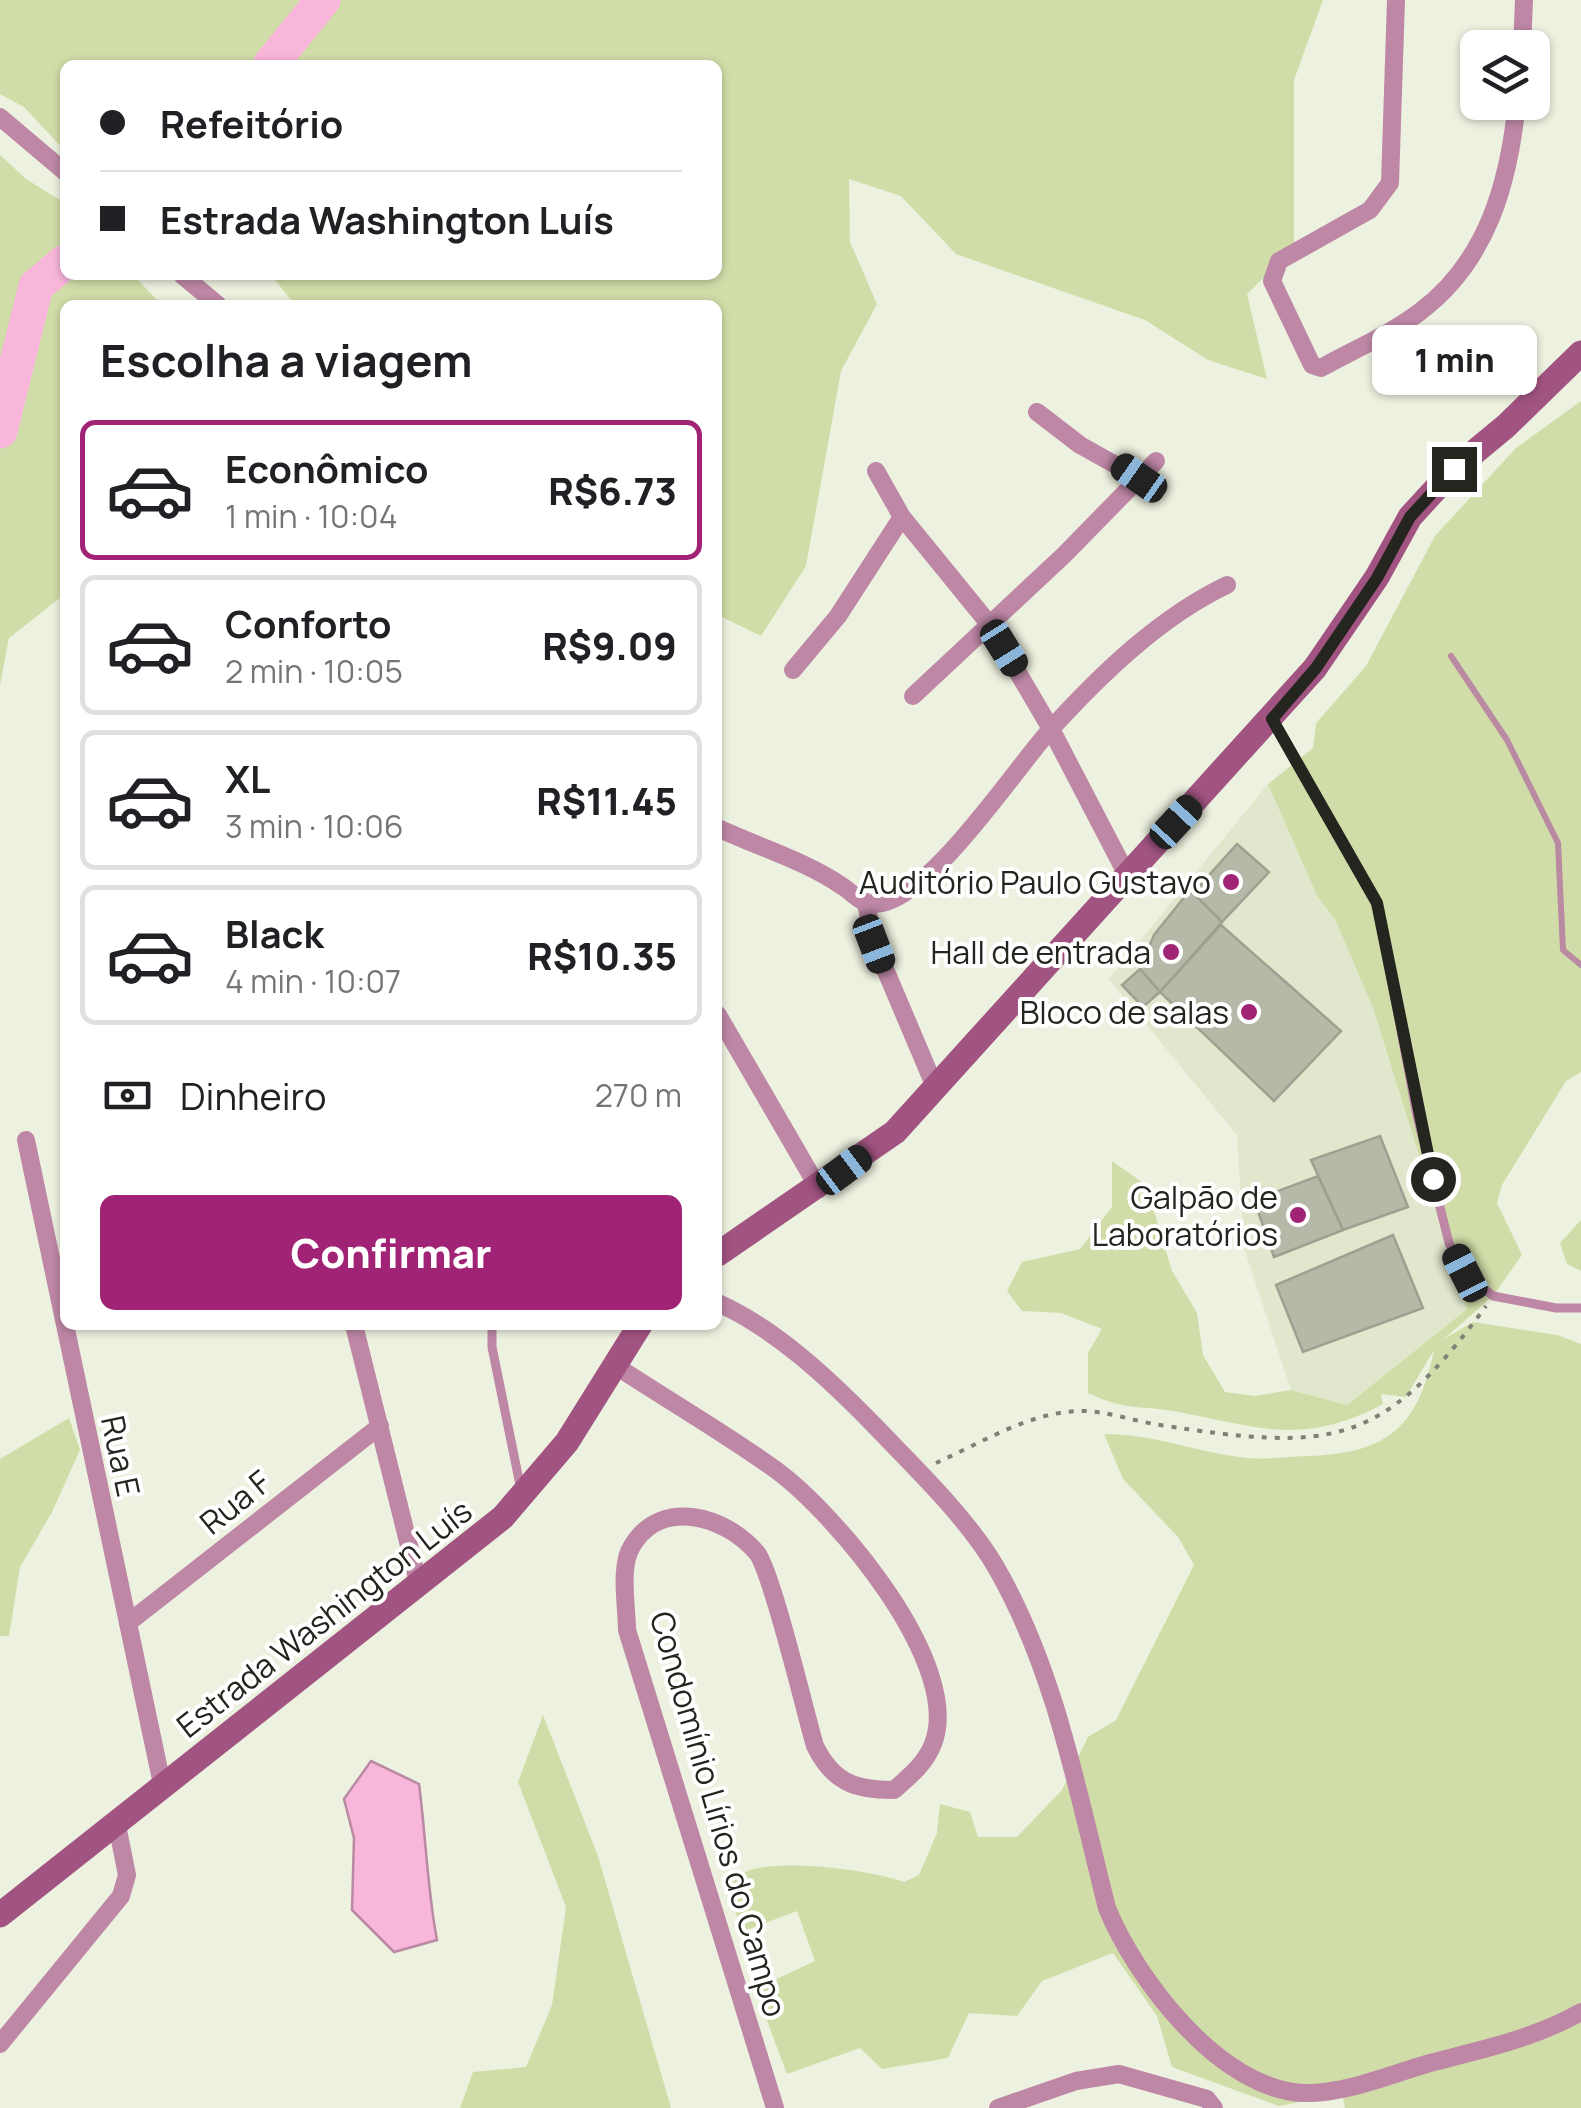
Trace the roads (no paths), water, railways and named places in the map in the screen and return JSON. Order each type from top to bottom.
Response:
[{"type":"street","points":[[1396,0],[1390,183],[1370,210],[1279,262],[1273,270],[1272,281],[1312,365],[1321,368],[1419,313],[1446,290],[1476,250],[1510,169],[1515,120]]},
{"type":"street","points":[[1523,30],[1524,0]]},
{"type":"street","points":[[0,118],[60,168]]},
{"type":"street","points":[[188,280],[212,300]]},
{"type":"street","points":[[722,1251],[819,1189],[895,1132],[1316,668],[1377,578],[1410,517],[1454,469],[1506,426],[1581,352]]},
{"type":"street","points":[[1036,412],[1063,434],[1139,478]]},
{"type":"street","points":[[912,696],[1156,461]]},
{"type":"street","points":[[876,471],[902,518],[990,625],[1052,728],[1127,874]]},
{"type":"street","points":[[793,670],[838,616],[902,518]]},
{"type":"street","points":[[722,830],[839,884],[866,902],[885,902],[941,862],[1052,728],[1178,609],[1227,585]]},
{"type":"street","points":[[866,902],[874,944],[934,1087]]},
{"type":"street","points":[[722,1022],[819,1189]]},
{"type":"street","name":"Rua E","points":[[26,1140],[60,1301]]},
{"type":"street","points":[[722,1306],[801,1358],[918,1471],[995,1566],[1026,1627],[1050,1692],[1107,1908],[1120,1940],[1206,2050],[1248,2076],[1303,2093],[1360,2084],[1536,2036],[1581,2012]]},
{"type":"street","name":"Rua E","points":[[66,1330],[162,1784]]},
{"type":"street","points":[[355,1330],[419,1586]]},
{"type":"street","name":"Estrada Washington Luís","points":[[0,1915],[117,1825],[162,1784],[215,1749],[523,1498],[567,1442],[637,1330]]},
{"type":"street","name":"Condomínio Lírios do Campo","points":[[616,1366],[780,1472],[866,1560],[904,1616],[928,1668],[937,1707],[934,1741],[921,1766],[894,1790],[858,1790],[828,1771],[815,1746],[759,1556],[734,1532],[708,1519],[684,1514],[648,1526],[630,1548],[627,1630],[775,2108]]},
{"type":"street","name":"Rua F","points":[[128,1623],[380,1426]]},
{"type":"street","points":[[0,2044],[121,1896],[127,1875],[117,1825]]},
{"type":"street","points":[[998,2108],[1076,2080],[1119,2074],[1207,2099],[1214,2108]]},
{"type":"lane","points":[[1272,719],[1377,903],[1417,1116],[1449,1243],[1465,1273],[1494,1296],[1556,1308],[1581,1308]]},
{"type":"lane","points":[[492,1330],[492,1347],[523,1498]]},
{"type":"waterway","points":[[274,60],[323,0]]},
{"type":"waterway","points":[[0,431],[36,286],[60,266]]},
{"type":"waterway","points":[[1451,656],[1507,740],[1558,843],[1563,950],[1581,965]]},
{"type":"place","name":"Auditório Paulo Gustavo","points":[[1231,882]]},
{"type":"place","name":"Hall de entrada","points":[[1171,952]]},
{"type":"place","name":"Bloco de salas","points":[[1249,1012]]},
{"type":"place","name":"Galpão de Laboratórios","points":[[1298,1215]]}]
